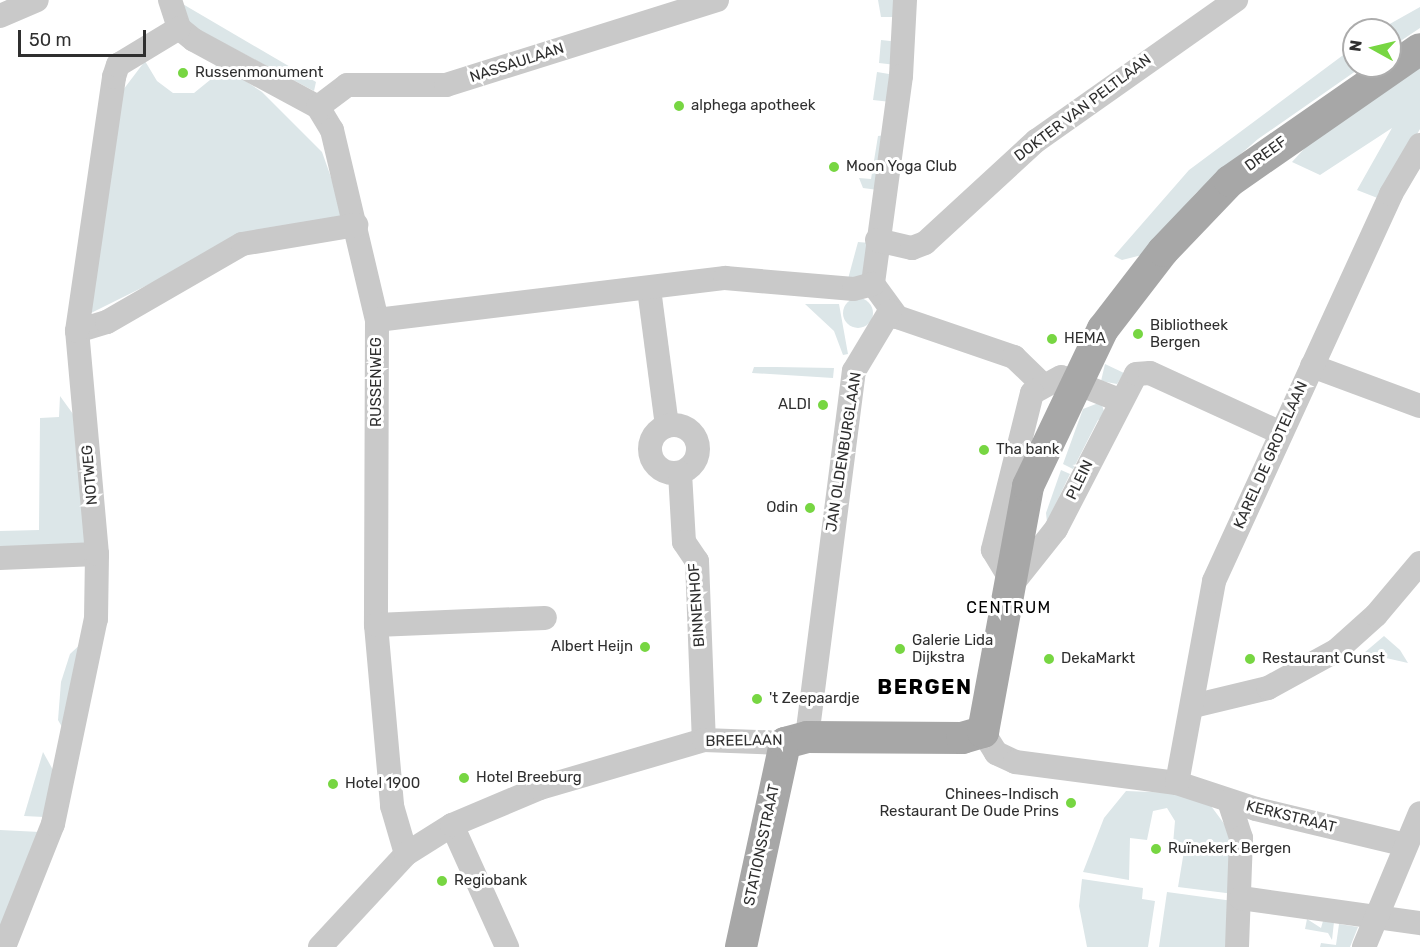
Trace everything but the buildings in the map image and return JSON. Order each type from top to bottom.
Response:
[{"type":"main road","name":"DREEF","points":[[1082,384],[1103,329],[1137,286],[1230,181],[1420,49]]},
{"type":"main road","name":"PLEIN","points":[[982,732],[1013,583],[1028,486],[1042,441],[1082,384]]},
{"type":"main road","name":"BREELAAN","points":[[796,740],[962,738],[982,732]]},
{"type":"main road","name":"STATIONSSTRAAT","points":[[741,947],[796,740]]},
{"type":"street","points":[[0,16],[37,0]]},
{"type":"street","points":[[170,0],[179,28],[318,107]]},
{"type":"street","name":"NASSAULAAN","points":[[318,107],[347,85],[446,86],[717,0]]},
{"type":"street","points":[[906,0],[901,76],[877,240],[873,284],[890,311],[905,321],[1014,357],[1041,384],[1055,377],[1082,384],[1119,400],[1132,376],[1150,373],[1281,433]]},
{"type":"street","name":"DOKTER VAN PELTLAAN","points":[[877,240],[912,248],[925,243],[1036,141],[1236,0]]},
{"type":"street","name":"NOTWEG","points":[[4,947],[53,824],[96,619],[97,554],[77,331],[114,77],[118,65],[179,28]]},
{"type":"street","name":"RUSSENWEG","points":[[318,107],[332,130],[377,320],[376,625],[392,806],[406,854]]},
{"type":"street","name":"KAREL DE GROTELAAN","points":[[1177,783],[1193,706],[1207,603],[1281,433],[1391,194],[1420,145]]},
{"type":"street","points":[[77,331],[107,322],[242,244],[356,225]]},
{"type":"street","points":[[377,320],[649,289],[725,278],[854,289],[873,284]]},
{"type":"street","points":[[649,289],[666,426]]},
{"type":"street","name":"JAN OLDENBURGLAAN","points":[[796,740],[854,371],[890,311]]},
{"type":"street","points":[[1312,366],[1420,406]]},
{"type":"street","name":"PLEIN","points":[[1041,384],[1029,400],[1042,441]]},
{"type":"street","name":"PLEIN","points":[[1013,583],[1056,529],[1119,400]]},
{"type":"street","points":[[666,426],[687,428],[698,446],[692,465],[680,473],[662,470],[650,453],[652,438],[666,426]]},
{"type":"street","name":"BINNENHOF","points":[[680,473],[684,542],[697,561],[704,740]]},
{"type":"street","points":[[0,558],[97,554]]},
{"type":"street","points":[[1193,706],[1268,688],[1337,650],[1376,615],[1420,563]]},
{"type":"street","points":[[376,625],[544,618]]},
{"type":"street","points":[[982,732],[996,753],[1014,762],[1177,783]]},
{"type":"street","name":"BREELAAN","points":[[320,947],[406,854],[452,825],[540,788],[704,740],[796,740]]},
{"type":"street","name":"KERKSTRAAT","points":[[1177,783],[1242,810],[1406,845]]},
{"type":"street","points":[[1237,947],[1241,898],[1242,810]]},
{"type":"street","points":[[1364,947],[1420,813]]},
{"type":"street","points":[[452,825],[507,947]]},
{"type":"street","points":[[1241,898],[1420,923]]},
{"type":"shaded area","points":[[878,0],[898,0],[899,17],[881,17]]},
{"type":"shaded area","points":[[181,3],[316,82],[314,91],[178,19]]},
{"type":"shaded area","points":[[1420,7],[1420,28],[1402,40],[1400,18]]},
{"type":"shaded area","points":[[881,40],[899,42],[896,65],[879,63]]},
{"type":"shaded area","points":[[1342,56],[1342,78],[1346,78],[1258,139],[1196,193],[1142,255],[1122,260],[1114,256],[1189,170]]},
{"type":"shaded area","points":[[145,61],[157,81],[173,93],[194,93],[210,80],[217,62],[262,92],[322,152],[347,222],[216,251],[83,317],[120,94]]},
{"type":"shaded area","points":[[1420,61],[1420,129],[1380,199],[1357,190],[1392,128],[1320,175],[1292,162],[1326,125],[1395,78],[1402,78],[1402,73]]},
{"type":"shaded area","points":[[877,72],[895,75],[891,102],[873,100]]},
{"type":"shaded area","points":[[886,135],[878,190],[863,188],[859,178],[871,179],[878,136]]},
{"type":"shaded area","points":[[858,242],[870,243],[862,277],[848,279]]},
{"type":"shaded area","points":[[858,298],[869,302],[873,313],[869,324],[858,328],[847,324],[843,313],[847,302]]},
{"type":"shaded area","points":[[805,304],[839,304],[848,354],[843,355],[834,331]]},
{"type":"shaded area","points":[[1105,364],[1124,373],[1117,384],[1101,381]]},
{"type":"shaded area","points":[[754,367],[834,368],[833,378],[752,373]]},
{"type":"shaded area","points":[[60,396],[73,414],[88,546],[0,547],[0,531],[39,530],[40,418],[59,417]]},
{"type":"shaded area","points":[[1101,402],[1106,417],[1098,420],[1073,469],[1063,464],[1083,409]]},
{"type":"shaded area","points":[[1061,470],[1070,474],[1047,522],[1046,513]]},
{"type":"shaded area","points":[[1384,636],[1400,650],[1408,663],[1364,653]]},
{"type":"shaded area","points":[[85,640],[66,734],[58,720],[61,682],[70,654]]},
{"type":"shaded area","points":[[43,752],[53,770],[44,817],[24,816]]},
{"type":"shaded area","points":[[1126,791],[1175,793],[1211,806],[1231,833],[1234,894],[1178,887],[1185,845],[1173,844],[1175,821],[1167,808],[1153,811],[1147,840],[1130,838],[1129,880],[1083,872],[1104,818]]},
{"type":"shaded area","points":[[0,830],[40,832],[0,934]]},
{"type":"shaded area","points":[[1082,879],[1143,888],[1142,899],[1155,901],[1148,947],[1087,947],[1079,906]]},
{"type":"shaded area","points":[[1167,892],[1233,901],[1225,947],[1159,947]]},
{"type":"shaded area","points":[[1307,919],[1321,928],[1323,921],[1334,922],[1332,940],[1328,933],[1305,929]]},
{"type":"shaded area","points":[[1339,924],[1358,927],[1350,947],[1320,947],[1321,943],[1336,945]]},
{"type":"place","name":"Russenmonument","points":[[183,73]]},
{"type":"place","name":"alphega apotheek","points":[[679,106]]},
{"type":"place","name":"Moon Yoga Club","points":[[834,167]]},
{"type":"place","name":"Bibliotheek Bergen","points":[[1138,334]]},
{"type":"place","name":"HEMA","points":[[1052,339]]},
{"type":"place","name":"ALDI","points":[[823,405]]},
{"type":"place","name":"Tha bank","points":[[984,450]]},
{"type":"place","name":"Odin","points":[[810,508]]},
{"type":"place","name":"Albert Heijn","points":[[645,647]]},
{"type":"place","name":"Galerie Lida Dijkstra","points":[[900,649]]},
{"type":"place","name":"DekaMarkt","points":[[1049,659]]},
{"type":"place","name":"Restaurant Cunst","points":[[1250,659]]},
{"type":"place","name":"'t Zeepaardje","points":[[757,699]]},
{"type":"place","name":"Hotel Breeburg","points":[[464,778]]},
{"type":"place","name":"Hotel 1900","points":[[333,784]]},
{"type":"place","name":"Chinees-Indisch Restaurant De Oude Prins","points":[[1071,803]]},
{"type":"place","name":"Ruïnekerk Bergen","points":[[1156,849]]},
{"type":"place","name":"Regiobank","points":[[442,881]]},
{"type":"district","name":"CENTRUM","points":[[1009,608]]},
{"type":"district","name":"BERGEN","points":[[925,687]]}]
